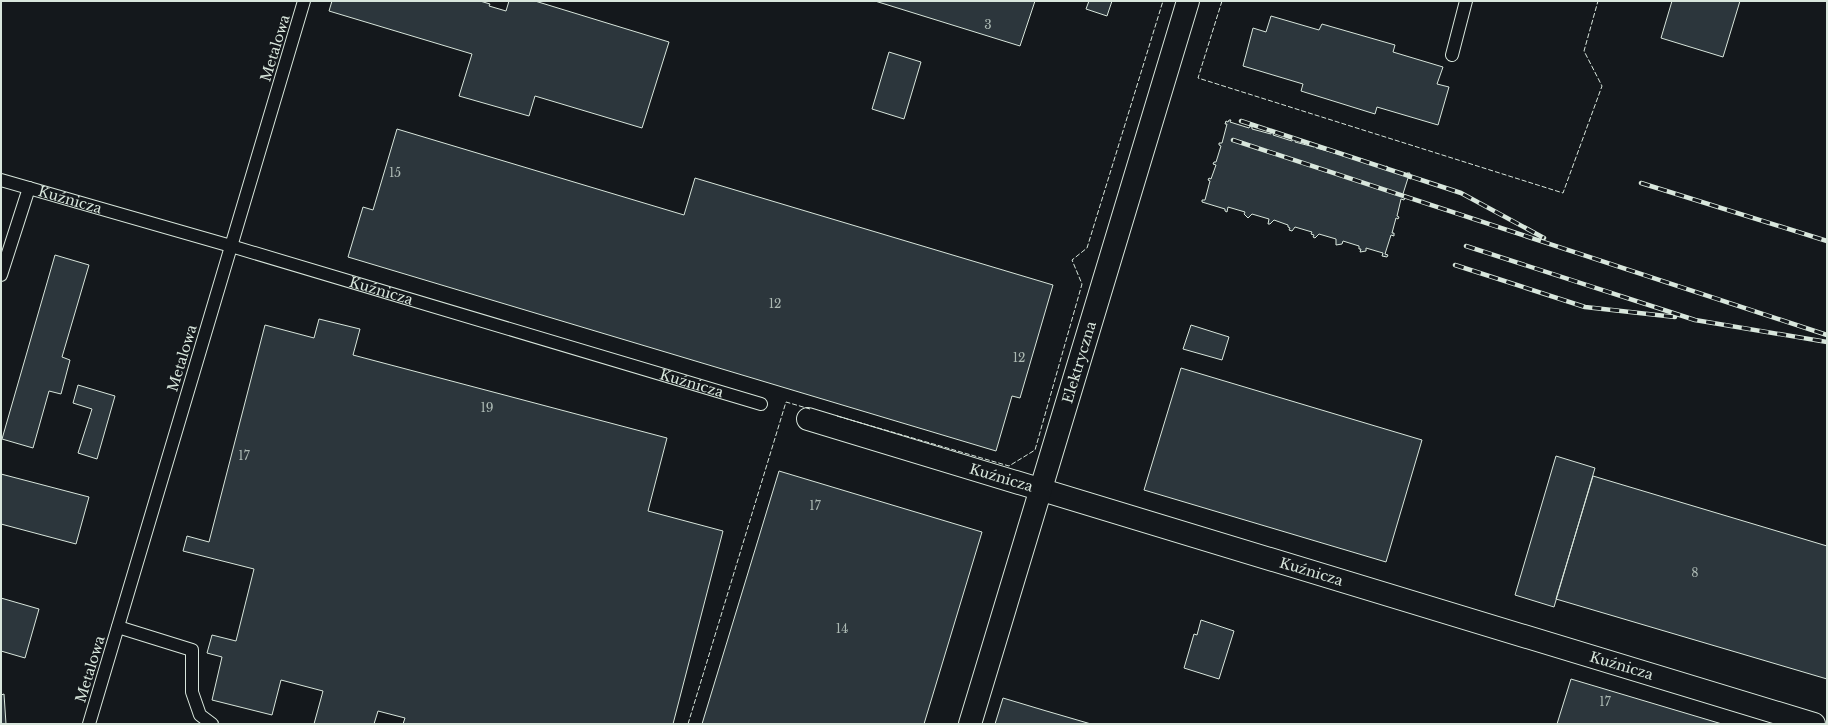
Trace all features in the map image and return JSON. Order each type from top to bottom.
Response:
[{"type":"street","name":"Elektryczna","points":[[970,724],[1188,1]]},
{"type":"street","name":"Kuźnicza","points":[[808,419],[1814,724]]},
{"type":"lane","name":"Metalowa","points":[[89,724],[304,1]]},
{"type":"lane","points":[[1452,55],[1466,1]]},
{"type":"lane","name":"Kuźnicza","points":[[1,180],[231,246],[761,404]]},
{"type":"lane","points":[[1,275],[29,188]]},
{"type":"lane","points":[[118,627],[192,650],[192,692],[200,715],[212,724]]},
{"type":"building","points":[[332,1],[480,1],[490,4],[489,6],[506,11],[509,1],[535,1],[669,42],[642,128],[535,96],[529,116],[459,96],[472,54],[329,11]]},
{"type":"building","points":[[875,1],[1035,1],[1020,46]]},
{"type":"building","points":[[1089,1],[1112,1],[1107,16],[1086,9]]},
{"type":"building","points":[[1672,1],[1740,1],[1723,57],[1661,38]]},
{"type":"building","points":[[1271,16],[1319,30],[1322,24],[1395,45],[1393,52],[1443,67],[1437,84],[1449,87],[1438,125],[1377,107],[1375,114],[1301,91],[1303,84],[1243,66],[1253,28],[1266,32]]},
{"type":"building","points":[[889,52],[921,62],[904,119],[872,109]]},
{"type":"building","points":[[1231,120],[1230,122],[1249,128],[1250,126],[1252,129],[1271,134],[1271,132],[1274,133],[1273,135],[1292,141],[1293,139],[1296,139],[1295,142],[1314,147],[1314,145],[1317,146],[1316,148],[1338,154],[1338,152],[1340,155],[1361,161],[1362,159],[1364,160],[1363,162],[1385,168],[1386,166],[1388,167],[1387,169],[1406,175],[1407,173],[1410,173],[1409,176],[1411,176],[1411,179],[1408,178],[1402,197],[1405,198],[1404,200],[1401,199],[1397,216],[1399,217],[1398,219],[1396,218],[1392,233],[1394,233],[1394,236],[1391,235],[1385,254],[1388,255],[1387,257],[1382,256],[1383,253],[1366,248],[1366,251],[1360,252],[1361,249],[1359,249],[1359,246],[1343,241],[1342,244],[1336,245],[1336,239],[1319,234],[1315,238],[1313,237],[1314,235],[1311,234],[1312,232],[1295,227],[1292,231],[1289,230],[1290,228],[1288,225],[1274,220],[1268,224],[1269,219],[1252,214],[1248,218],[1244,214],[1245,212],[1228,207],[1227,212],[1225,209],[1202,202],[1202,200],[1205,200],[1210,181],[1208,180],[1209,178],[1211,179],[1216,165],[1213,164],[1216,162],[1221,146],[1219,143],[1222,143],[1227,124],[1225,124],[1226,121],[1228,122]]},
{"type":"building","points":[[397,129],[684,215],[695,178],[1053,285],[1020,398],[1012,396],[996,451],[348,257],[363,207],[373,210]]},
{"type":"building","points":[[55,255],[89,265],[62,357],[70,360],[61,394],[49,391],[33,448],[2,439]]},
{"type":"building","points":[[319,319],[360,329],[353,355],[667,438],[648,511],[723,531],[673,724],[403,724],[405,718],[378,711],[374,724],[314,724],[323,691],[281,680],[272,715],[212,700],[222,657],[207,653],[212,635],[236,641],[254,569],[183,551],[187,536],[209,542],[265,325],[314,338]]},
{"type":"building","points":[[1191,325],[1229,337],[1222,360],[1183,349]]},
{"type":"building","points":[[1181,368],[1422,440],[1386,562],[1144,490]]},
{"type":"building","points":[[78,385],[115,396],[97,459],[78,453],[92,409],[73,403]]},
{"type":"building","points":[[1556,456],[1595,468],[1554,607],[1515,595]]},
{"type":"building","points":[[779,471],[982,532],[924,724],[702,724]]},
{"type":"building","points":[[1,474],[89,497],[76,544],[1,524]]},
{"type":"building","points":[[1593,476],[1827,546],[1827,679],[1556,599]]},
{"type":"building","points":[[1,598],[39,609],[25,658],[1,651]]},
{"type":"building","points":[[1201,620],[1234,631],[1219,679],[1184,668],[1194,634],[1197,635]]},
{"type":"building","points":[[1571,679],[1722,724],[1557,724]]},
{"type":"building","points":[[4,694],[6,724],[1,724],[1,695]]},
{"type":"building","points":[[1003,698],[1043,710],[1091,724],[995,724]]},
{"type":"railway","points":[[1241,121],[1461,193],[1544,238]]},
{"type":"railway","points":[[1233,140],[1827,335]]},
{"type":"railway","points":[[1641,183],[1827,241]]},
{"type":"railway","points":[[1466,246],[1695,320],[1827,342]]},
{"type":"railway","points":[[1455,265],[1585,307],[1675,317]]},
{"type":"fence","points":[[837,416],[1009,466],[1035,450],[1082,284],[1072,260],[1087,248],[1163,1]]},
{"type":"fence","points":[[1222,1],[1198,78],[1563,193],[1602,86],[1584,51],[1598,1]]},
{"type":"fence","points":[[688,724],[786,402],[810,409]]}]
